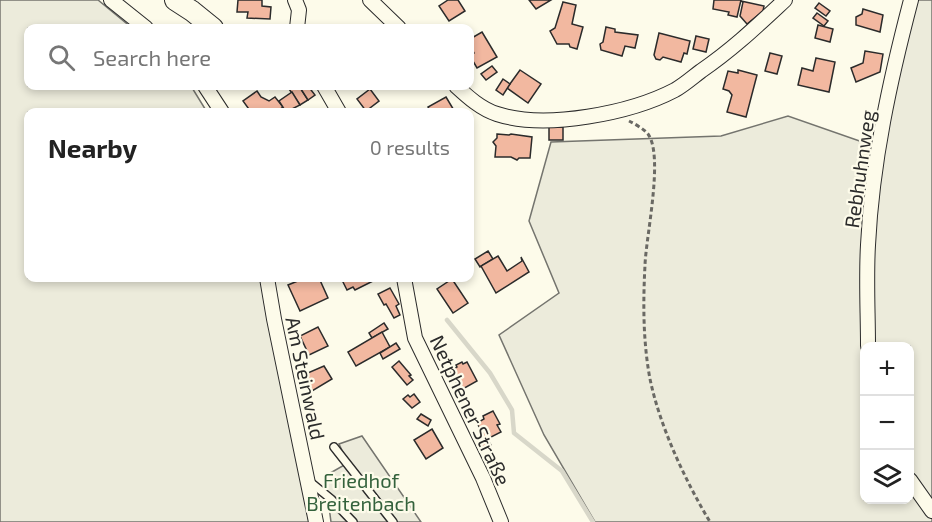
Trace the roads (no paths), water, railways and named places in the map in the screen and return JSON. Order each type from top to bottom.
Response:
[{"type":"street","points":[[111,0],[141,24]]},
{"type":"street","points":[[175,0],[208,24]]},
{"type":"street","points":[[296,0],[299,10],[297,24]]},
{"type":"street","points":[[370,0],[395,24]]},
{"type":"street","points":[[461,90],[479,106],[496,114],[516,118],[582,118],[615,112],[675,90],[735,47],[785,0]]},
{"type":"street","name":"Rebhuhnweg","points":[[868,342],[868,245],[878,157],[896,59],[911,0]]},
{"type":"street","points":[[208,90],[219,108]]},
{"type":"street","points":[[326,90],[337,108]]},
{"type":"street","name":"Am Steinwald","points":[[268,282],[316,522]]},
{"type":"street","name":"Netphener Straße","points":[[405,282],[415,338],[483,478],[501,522]]},
{"type":"street","points":[[914,487],[932,511]]},
{"type":"lane","points":[[334,447],[393,522]]},
{"type":"lane","points":[[307,480],[331,499],[353,522]]},
{"type":"waterway","points":[[447,320],[490,373],[512,410],[514,433],[562,471],[593,522]]},
{"type":"park label","name":"Friedhof Breitenbach","points":[[361,492]]}]
